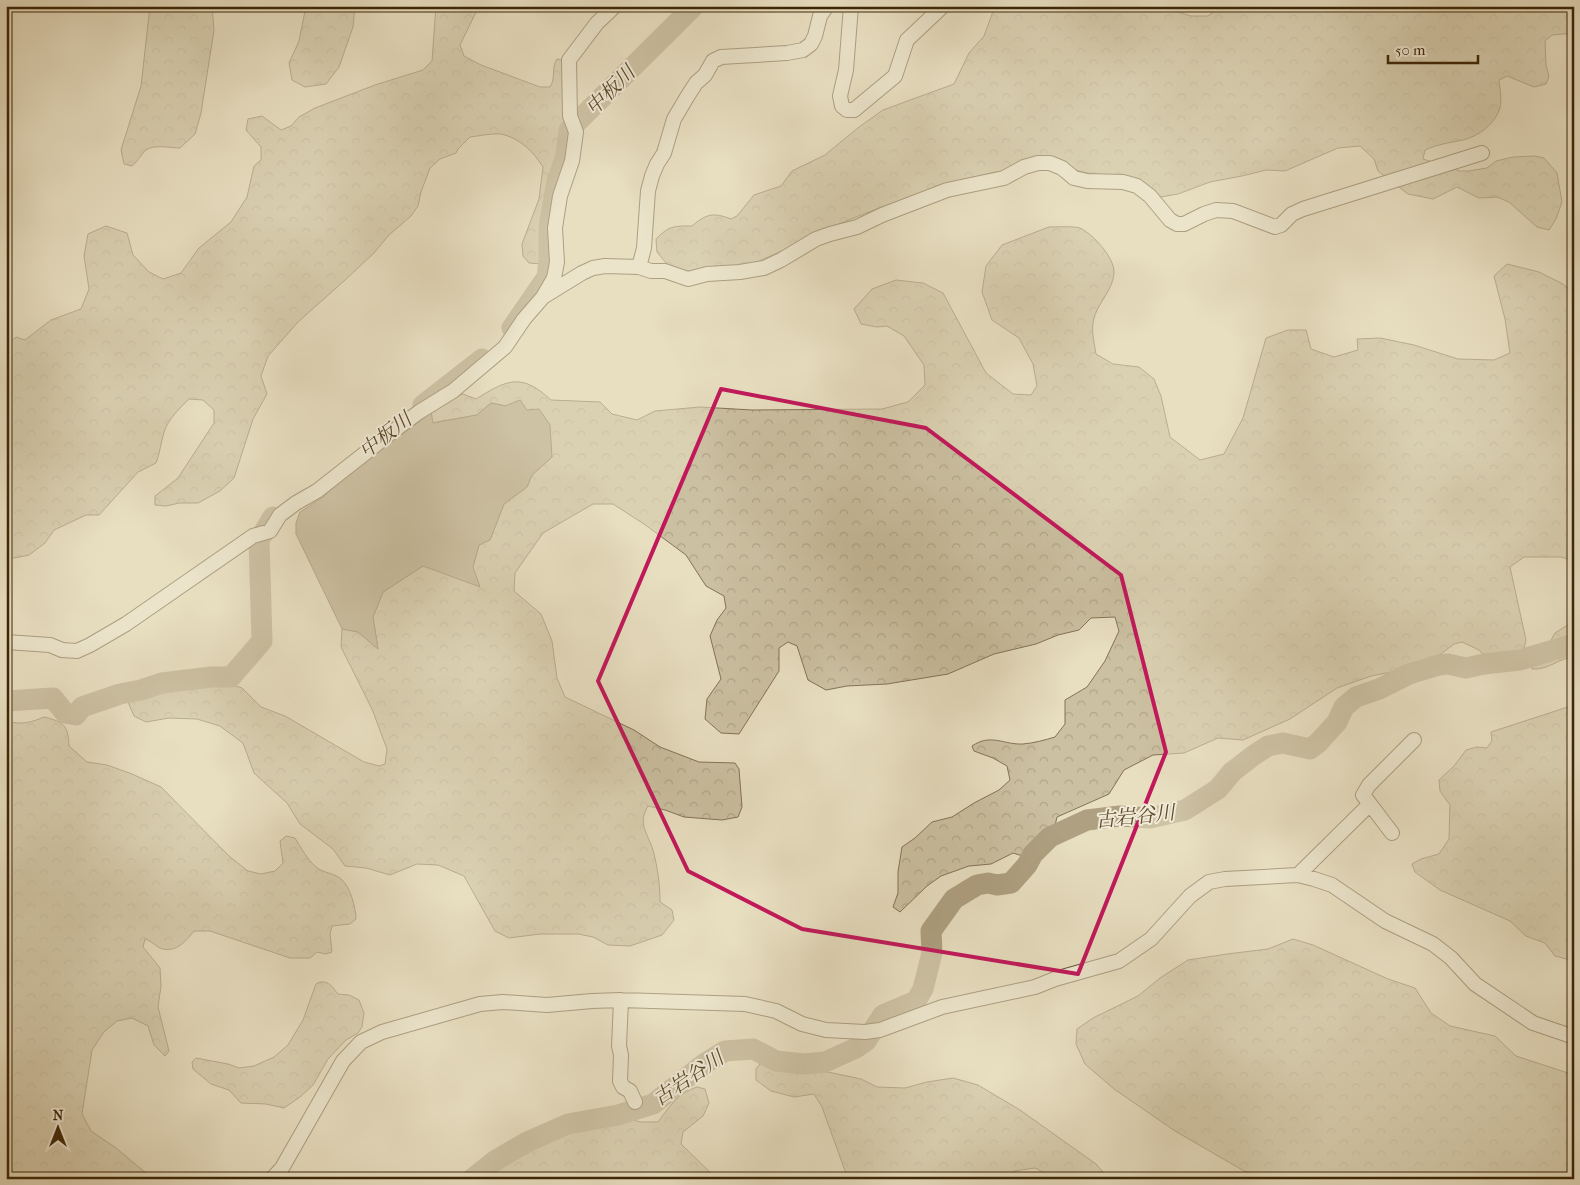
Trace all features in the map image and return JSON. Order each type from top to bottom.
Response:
[{"type":"street","points":[[6,642],[50,645],[62,650],[77,651],[106,637],[253,536],[270,531],[280,515],[318,491],[418,412],[453,391],[505,348],[524,319],[543,297],[554,278],[557,262],[554,228],[560,196],[572,161],[576,132],[570,116],[569,60],[597,23],[615,6]]},
{"type":"street","points":[[638,267],[644,248],[648,191],[652,176],[664,153],[674,120],[696,83],[705,75],[713,61],[721,57],[787,53],[802,50],[811,44],[820,16],[827,6]]},
{"type":"street","points":[[851,6],[846,70],[840,96],[842,106],[847,110],[854,110],[895,76],[907,40],[942,6]]},
{"type":"street","points":[[543,297],[582,273],[605,266],[638,267],[665,271],[688,279],[707,274],[764,268],[816,239],[856,226],[947,190],[1004,178],[1024,167],[1038,163],[1050,163],[1062,168],[1074,178],[1087,181],[1123,182],[1137,186],[1150,196],[1170,220],[1177,224],[1184,224],[1216,210],[1233,211],[1274,227],[1281,225],[1292,214],[1303,210],[1482,153]]},
{"type":"street","points":[[1392,833],[1363,795],[1369,785],[1414,740]]},
{"type":"street","points":[[1298,875],[1370,804]]},
{"type":"street","points":[[272,1179],[282,1168],[343,1061],[361,1042],[382,1032],[480,1004],[503,1002],[547,1005],[622,1000],[745,1004],[776,1011],[802,1024],[826,1030],[865,1032],[880,1030],[942,1007],[1035,987],[1054,979],[1119,961],[1151,939],[1190,896],[1209,882],[1225,879],[1298,875],[1314,878],[1332,885],[1385,921],[1433,944],[1451,958],[1475,984],[1533,1023],[1574,1037]]},
{"type":"street","points":[[622,1000],[619,1046],[621,1055],[620,1081],[630,1092],[635,1102]]},
{"type":"highlighted area","points":[[721,389],[926,428],[1121,575],[1166,752],[1078,974],[802,929],[688,871],[598,681]]},
{"type":"green space","points":[[150,6],[212,6],[214,30],[201,113],[195,134],[180,148],[149,148],[144,151],[132,166],[124,164],[121,150],[141,86]]},
{"type":"green space","points":[[306,6],[355,6],[353,27],[339,67],[326,84],[305,87],[292,80],[289,63],[299,41]]},
{"type":"green space","points":[[436,6],[479,6],[460,45],[464,56],[481,65],[540,87],[550,87],[557,59],[565,61],[566,124],[559,139],[558,168],[546,222],[545,256],[542,264],[529,263],[523,256],[522,244],[539,199],[543,167],[527,148],[511,137],[488,134],[470,137],[456,153],[440,159],[430,168],[418,206],[411,216],[389,235],[374,253],[298,322],[268,356],[261,376],[267,394],[253,419],[234,478],[220,491],[198,503],[179,503],[166,506],[155,505],[155,496],[178,478],[214,423],[214,410],[203,400],[189,399],[168,423],[156,463],[138,472],[99,515],[86,515],[54,530],[45,543],[29,555],[15,558],[6,557],[6,346],[16,337],[25,340],[51,320],[81,309],[89,289],[84,256],[88,234],[106,226],[127,233],[133,255],[149,272],[163,279],[181,273],[199,248],[231,222],[247,197],[254,166],[261,160],[261,147],[246,130],[248,119],[262,116],[281,130],[291,126],[299,117],[315,108],[375,85],[423,70],[432,61]]},
{"type":"green space","points":[[995,6],[1173,6],[1178,12],[1191,16],[1208,16],[1222,6],[1574,6],[1574,33],[1552,35],[1545,41],[1546,65],[1549,77],[1546,84],[1534,87],[1507,76],[1499,80],[1500,108],[1490,124],[1469,138],[1425,150],[1423,159],[1460,171],[1468,171],[1487,168],[1496,161],[1513,157],[1535,156],[1544,158],[1557,173],[1562,202],[1556,219],[1549,230],[1537,227],[1509,202],[1497,197],[1479,198],[1457,187],[1433,199],[1408,194],[1378,171],[1374,159],[1360,146],[1338,148],[1285,171],[1266,170],[1210,182],[1178,194],[1161,197],[1151,188],[1075,170],[1056,159],[960,180],[824,230],[744,268],[696,272],[671,269],[657,252],[656,239],[664,231],[676,227],[692,226],[710,215],[719,215],[731,219],[737,216],[754,195],[781,186],[792,171],[825,155],[883,110],[954,84],[969,53],[984,36]]},
{"type":"green space","points":[[1049,227],[1080,228],[1097,241],[1111,260],[1114,273],[1113,279],[1097,310],[1093,325],[1096,354],[1113,364],[1139,367],[1154,379],[1161,396],[1170,437],[1200,460],[1224,454],[1243,418],[1266,338],[1288,330],[1306,330],[1311,349],[1334,357],[1358,350],[1357,339],[1380,338],[1414,345],[1458,359],[1494,360],[1510,353],[1505,319],[1494,276],[1507,264],[1539,272],[1563,284],[1574,293],[1574,561],[1561,557],[1524,557],[1510,567],[1526,640],[1523,652],[1505,661],[1489,661],[1479,650],[1462,642],[1454,644],[1429,663],[1371,676],[1337,688],[1290,719],[1243,740],[1218,738],[1184,753],[1153,755],[1124,770],[1109,794],[1057,817],[1053,834],[1039,841],[1026,857],[1013,853],[991,864],[969,866],[941,876],[927,886],[900,912],[893,907],[898,893],[898,872],[902,847],[932,822],[952,817],[999,790],[1010,780],[1007,766],[974,751],[972,746],[985,740],[1023,744],[1055,737],[1065,724],[1065,700],[1087,687],[1105,661],[1119,631],[1115,617],[1091,618],[1079,630],[1058,635],[1036,644],[994,654],[948,674],[887,684],[847,686],[826,690],[808,680],[797,646],[788,642],[779,648],[779,671],[739,734],[721,733],[705,719],[707,699],[721,679],[710,636],[717,620],[726,608],[724,596],[706,586],[686,555],[644,524],[613,504],[593,504],[543,533],[515,573],[514,591],[541,614],[552,641],[557,678],[565,697],[634,730],[660,747],[699,762],[735,763],[739,769],[742,807],[738,817],[722,820],[684,817],[648,806],[643,819],[655,860],[660,902],[672,910],[674,920],[662,935],[630,946],[608,945],[593,937],[578,934],[540,934],[509,938],[495,931],[464,876],[438,865],[417,864],[390,875],[366,868],[345,866],[333,849],[300,824],[287,803],[254,773],[243,743],[220,726],[197,719],[169,718],[146,722],[134,716],[128,702],[132,696],[186,683],[217,680],[242,688],[261,707],[285,716],[364,762],[379,766],[385,764],[387,749],[372,709],[341,647],[342,629],[358,632],[378,649],[373,617],[383,592],[423,566],[473,567],[479,545],[490,540],[504,504],[527,487],[532,475],[552,457],[527,410],[491,403],[477,415],[432,423],[431,411],[445,401],[463,394],[476,399],[506,383],[515,382],[532,386],[551,400],[600,402],[612,414],[637,420],[655,411],[700,407],[752,410],[882,409],[908,402],[925,385],[924,365],[904,336],[887,326],[877,327],[861,324],[854,309],[872,289],[896,280],[923,283],[943,293],[986,373],[1013,394],[1031,395],[1037,386],[1033,364],[1019,338],[992,320],[982,292],[986,266],[1002,245]]},
{"type":"green space","points":[[1574,621],[1574,657],[1563,659],[1544,668],[1532,669],[1531,664],[1543,654],[1555,633]]},
{"type":"green space","points":[[1574,705],[1574,961],[1555,956],[1545,943],[1526,936],[1510,921],[1440,890],[1415,872],[1412,864],[1421,859],[1439,854],[1449,839],[1450,805],[1440,791],[1439,780],[1454,766],[1466,750],[1477,747],[1487,748],[1492,741],[1491,732]]},
{"type":"green space","points":[[44,717],[64,726],[69,746],[87,762],[107,765],[161,787],[229,856],[248,871],[261,874],[275,871],[283,863],[280,841],[286,836],[295,838],[316,867],[338,877],[344,882],[354,903],[356,919],[350,924],[332,926],[330,934],[332,952],[326,954],[317,952],[310,958],[290,958],[210,931],[194,931],[181,945],[173,949],[161,948],[145,939],[143,947],[160,968],[161,986],[158,1007],[169,1051],[165,1056],[154,1045],[148,1026],[132,1018],[117,1021],[104,1032],[92,1050],[82,1114],[91,1131],[116,1148],[153,1179],[6,1179],[6,721],[25,723]]},
{"type":"green space","points":[[1293,939],[1313,945],[1388,979],[1415,988],[1431,1013],[1450,1026],[1495,1036],[1516,1056],[1574,1075],[1574,1179],[1309,1179],[1298,1177],[1266,1179],[1244,1171],[1175,1131],[1114,1089],[1085,1064],[1076,1044],[1077,1029],[1093,1018],[1138,996],[1160,978],[1188,960],[1268,949]]},
{"type":"green space","points":[[320,982],[329,984],[338,994],[349,995],[359,1000],[364,1013],[362,1027],[358,1033],[346,1040],[328,1059],[313,1085],[284,1108],[266,1104],[241,1103],[229,1090],[211,1084],[193,1069],[192,1062],[196,1058],[239,1068],[254,1066],[274,1057],[288,1045],[303,1020],[316,984]]},
{"type":"green space","points":[[760,1064],[801,1072],[828,1072],[861,1079],[877,1087],[905,1088],[953,1078],[978,1085],[1020,1110],[1096,1164],[1109,1179],[1056,1179],[1035,1168],[1014,1171],[1013,1179],[848,1179],[822,1107],[814,1094],[794,1097],[771,1091],[756,1080],[756,1069]]},
{"type":"green space","points":[[697,1087],[705,1089],[709,1103],[703,1116],[683,1132],[681,1144],[717,1179],[482,1179],[500,1164],[521,1151],[544,1139],[566,1131],[631,1119],[640,1122],[658,1122],[679,1096]]},
{"type":"shaded area","points":[[520,400],[527,410],[539,409],[550,425],[552,457],[532,475],[527,487],[504,504],[490,540],[479,545],[473,567],[480,587],[423,566],[383,592],[373,617],[378,649],[358,632],[342,629],[296,534],[296,523],[300,512],[323,497],[341,480],[431,411],[433,423],[477,415],[491,403],[505,406]]},
{"type":"waterway","name":"中板川","points":[[512,328],[547,277],[549,227],[557,181],[566,156],[569,130],[694,6]]},
{"type":"waterway","name":"中板川","points":[[423,405],[482,359]]},
{"type":"waterway","name":"中板川","points":[[6,701],[53,698],[65,713],[76,715],[82,707],[120,694],[162,683],[211,677],[231,677],[262,641],[259,540],[273,517]]},
{"type":"waterway","name":"古岩谷川","points":[[472,1179],[496,1160],[527,1142],[568,1124],[618,1115],[653,1104],[704,1064],[725,1051],[753,1049],[776,1061],[804,1064],[825,1062],[856,1048],[866,1041],[883,1015],[916,1001],[923,989],[932,953],[931,931],[954,899],[977,885],[1011,883],[1027,865],[1033,854],[1050,837],[1087,820],[1120,816],[1150,818],[1185,810],[1218,789],[1232,772],[1268,746],[1283,743],[1310,749],[1337,722],[1344,707],[1356,697],[1379,689],[1409,674],[1439,665],[1448,664],[1466,668],[1520,660],[1574,644]]}]
